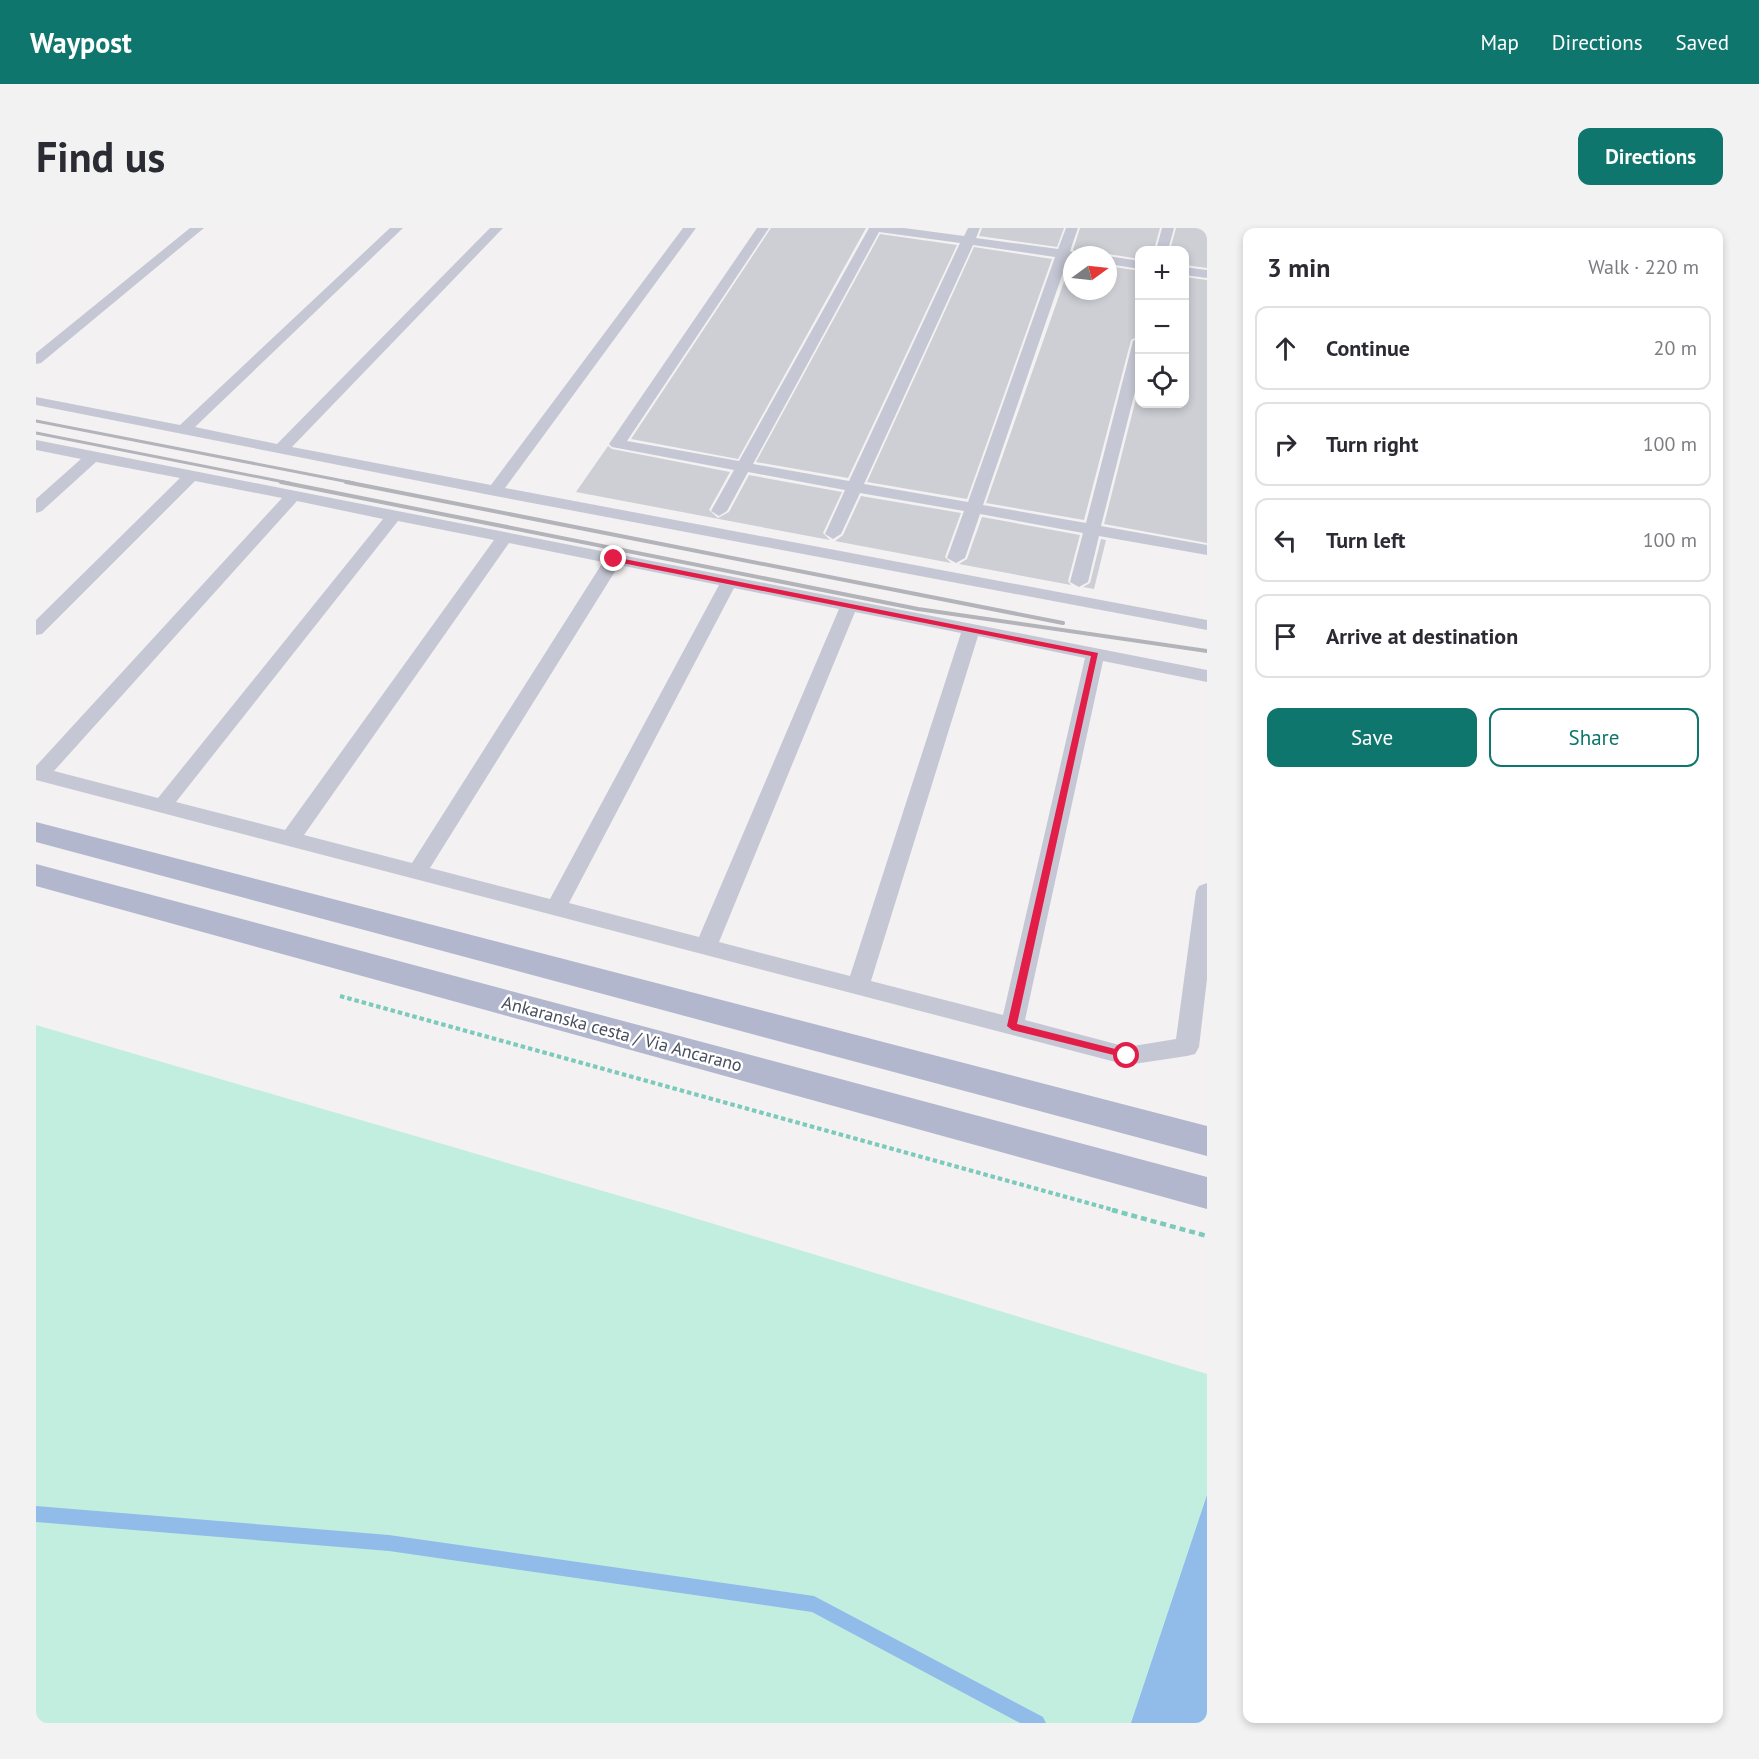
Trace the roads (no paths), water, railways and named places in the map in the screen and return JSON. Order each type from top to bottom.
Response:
[{"type":"main road","points":[[36,832],[1207,1141]]},
{"type":"main road","name":"Ankaranska cesta / Via Ancarano","points":[[36,875],[1207,1193]]},
{"type":"lane","points":[[36,360],[198,228]]},
{"type":"lane","points":[[183,430],[397,228]]},
{"type":"lane","points":[[281,449],[497,228]]},
{"type":"lane","points":[[495,491],[690,228]]},
{"type":"lane","points":[[763,228],[617,444],[1207,550]]},
{"type":"lane","points":[[719,511],[876,228],[971,234],[1063,254]]},
{"type":"lane","points":[[1069,246],[1072,228]]},
{"type":"lane","points":[[1163,246],[1168,228]]},
{"type":"lane","points":[[833,534],[971,234]]},
{"type":"lane","points":[[1117,261],[1135,264]]},
{"type":"lane","points":[[956,558],[1063,266]]},
{"type":"lane","points":[[1189,272],[1207,274]]},
{"type":"lane","points":[[1079,582],[1136,354]]},
{"type":"lane","points":[[36,401],[495,491],[1207,625]]},
{"type":"lane","points":[[36,445],[1207,676]]},
{"type":"lane","points":[[36,508],[93,456]]},
{"type":"lane","points":[[36,630],[191,476]]},
{"type":"lane","points":[[293,496],[38,774],[1127,1056],[1187,1047],[1207,891]]},
{"type":"lane","points":[[162,806],[394,516]]},
{"type":"lane","points":[[290,839],[504,537]]},
{"type":"lane","points":[[417,872],[614,559]]},
{"type":"lane","points":[[556,908],[729,582]]},
{"type":"lane","points":[[706,947],[849,606]]},
{"type":"lane","points":[[858,986],[971,630]]},
{"type":"lane","points":[[1012,1026],[1095,654]]},
{"type":"water","points":[[1207,1495],[1207,1723],[1131,1723]]},
{"type":"waterway","points":[[36,1514],[389,1543],[814,1604],[1037,1723]]},
{"type":"railway","points":[[36,421],[354,483]]},
{"type":"railway","points":[[36,433],[289,483]]},
{"type":"railway","points":[[281,482],[918,609],[1207,651]]},
{"type":"railway","points":[[346,482],[1063,623]]}]
